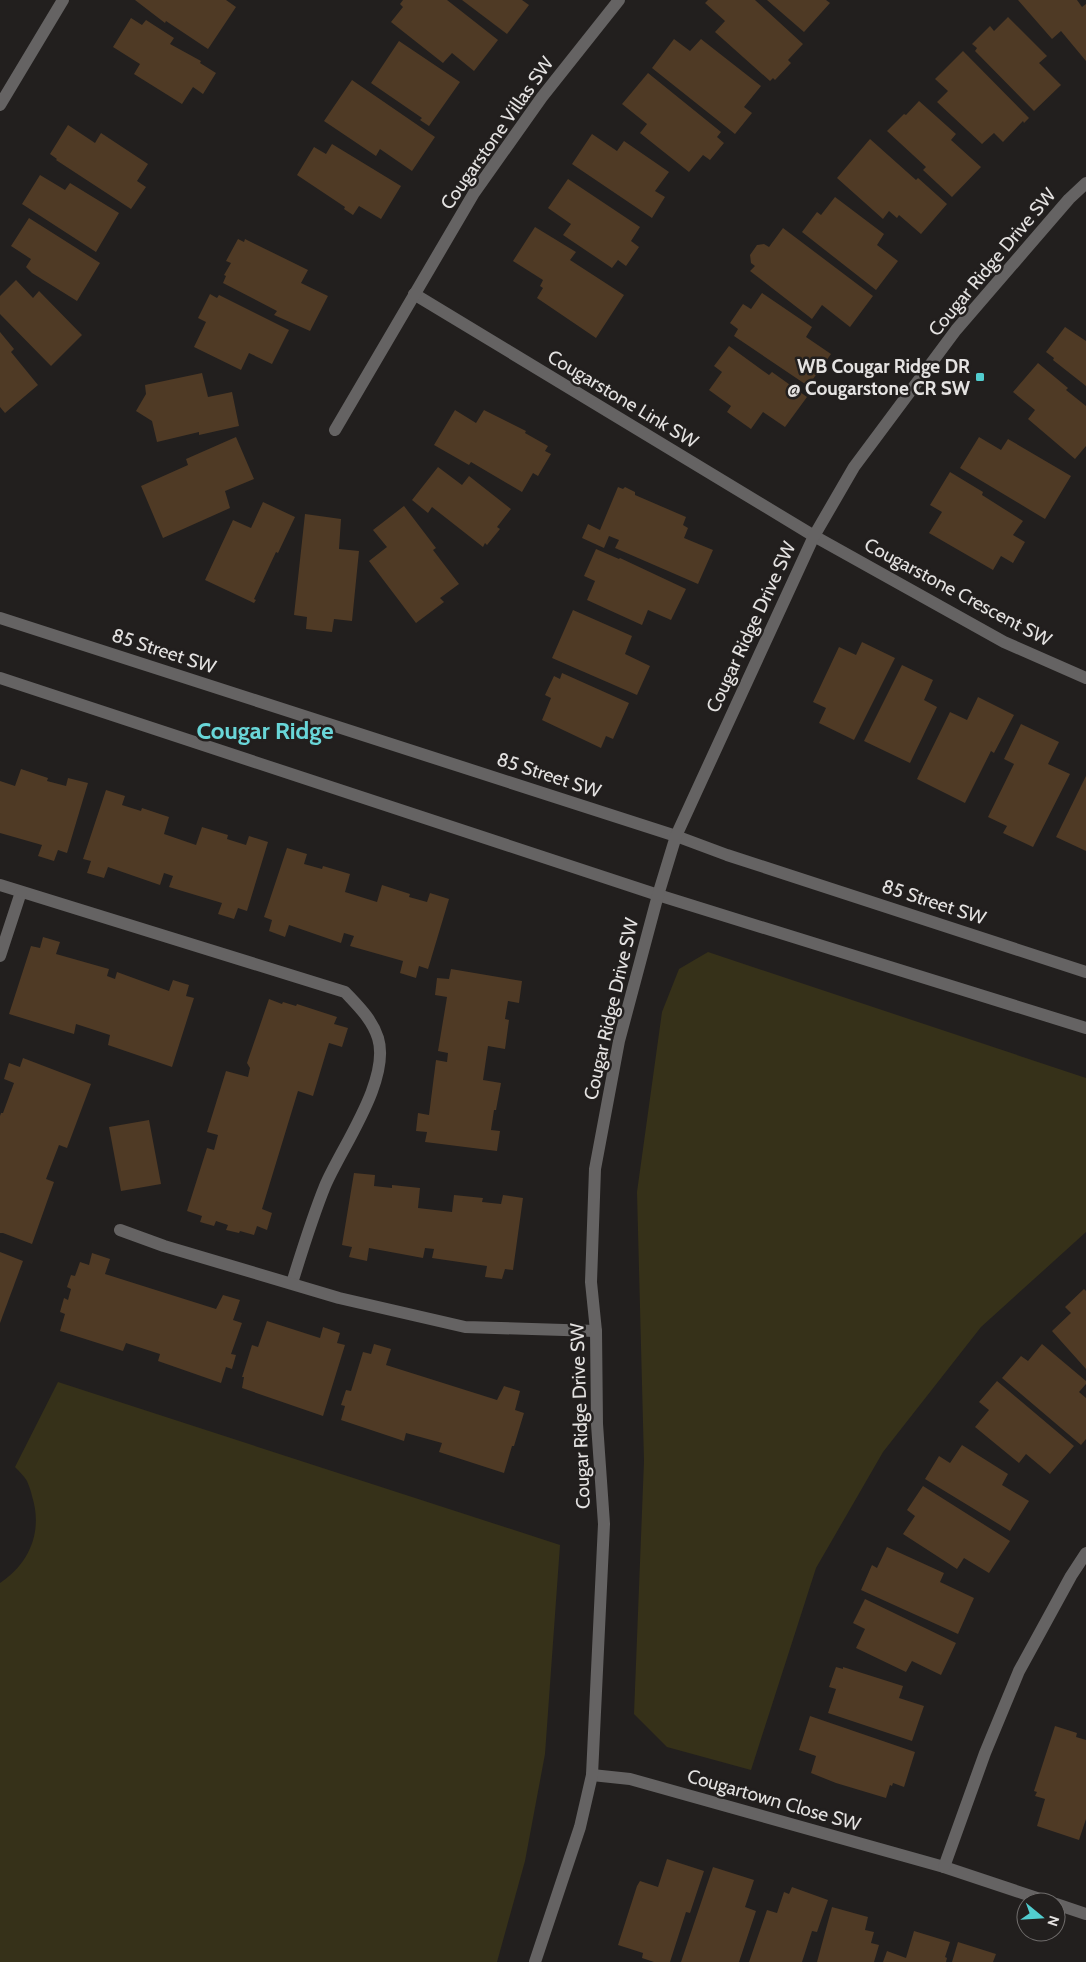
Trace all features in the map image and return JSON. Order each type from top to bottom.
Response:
[{"type":"street","points":[[0,105],[63,0]]},
{"type":"street","name":"Cougarstone Villas SW","points":[[335,430],[474,193],[542,97],[619,0]]},
{"type":"street","name":"Cougar Ridge Drive SW","points":[[535,1962],[580,1827],[592,1775],[604,1524],[597,1424],[596,1331],[592,1282],[595,1169],[618,1041],[676,836],[814,536],[854,467],[956,330],[1069,199],[1086,183]]},
{"type":"street","name":"Cougarstone Link SW","points":[[414,294],[814,536]]},
{"type":"street","name":"Cougarstone Crescent SW","points":[[814,536],[1004,642],[1059,668],[1086,678]]},
{"type":"street","name":"85 Street SW","points":[[0,618],[676,836],[1086,972]]},
{"type":"street","points":[[0,678],[658,895],[1086,1028]]},
{"type":"street","points":[[0,885],[345,992],[371,1022],[379,1047],[379,1061],[372,1088],[359,1123],[326,1185],[292,1283]]},
{"type":"street","points":[[0,956],[21,892]]},
{"type":"street","points":[[120,1230],[164,1246],[338,1298],[465,1327],[596,1331]]},
{"type":"street","points":[[944,1868],[986,1753],[1019,1671],[1070,1576],[1086,1554]]},
{"type":"street","name":"Cougartown Close SW","points":[[592,1775],[630,1779],[944,1868],[1018,1892]]},
{"type":"street","points":[[1066,1907],[1086,1914]]},
{"type":"shaded area","points":[[708,952],[1086,1078],[1086,1232],[981,1327],[883,1452],[816,1568],[751,1770],[667,1747],[634,1714],[644,1461],[637,1192],[662,1012],[679,969]]},
{"type":"shaded area","points":[[58,1382],[560,1545],[545,1754],[525,1861],[497,1962],[0,1962],[0,1583],[19,1566],[26,1556],[35,1534],[35,1509],[31,1492],[27,1481],[15,1467]]},
{"type":"building","points":[[135,0],[226,0],[236,7],[208,49],[166,21],[165,23]]},
{"type":"building","points":[[403,0],[447,0],[498,40],[474,71],[452,53],[443,63],[391,22],[403,7],[400,4]]},
{"type":"building","points":[[462,0],[522,0],[529,5],[507,34]]},
{"type":"building","points":[[708,0],[755,0],[803,44],[788,60],[791,63],[775,80],[773,78],[770,81],[715,32],[725,21],[705,3]]},
{"type":"building","points":[[767,0],[826,0],[830,3],[804,32]]},
{"type":"building","points":[[1018,0],[1077,0],[1082,7],[1086,4],[1086,61],[1061,31],[1052,39]]},
{"type":"building","points":[[1008,17],[1047,56],[1039,63],[1061,85],[1034,111],[975,51],[977,48],[972,44],[990,26],[994,31]]},
{"type":"building","points":[[131,18],[142,25],[146,20],[174,38],[170,44],[201,61],[200,63],[216,73],[203,94],[193,87],[182,104],[134,74],[140,64],[113,47]]},
{"type":"building","points":[[674,39],[690,51],[701,39],[761,86],[744,107],[752,113],[735,134],[652,68]]},
{"type":"building","points":[[399,41],[460,82],[429,126],[420,120],[422,118],[371,83]]},
{"type":"building","points":[[963,51],[1029,118],[1024,123],[1023,121],[1003,142],[994,133],[982,144],[937,102],[948,91],[935,79]]},
{"type":"building","points":[[648,73],[721,132],[717,137],[724,143],[710,160],[703,155],[689,172],[640,133],[647,124],[622,104]]},
{"type":"building","points":[[352,80],[435,137],[412,171],[380,149],[376,156],[324,121]]},
{"type":"building","points":[[919,101],[956,134],[951,140],[981,167],[952,197],[923,170],[926,167],[887,131]]},
{"type":"building","points":[[68,125],[95,143],[101,133],[148,164],[137,181],[146,187],[131,209],[56,160],[50,154]]},
{"type":"building","points":[[592,134],[617,151],[624,141],[669,172],[655,191],[665,197],[652,218],[572,164]]},
{"type":"building","points":[[870,139],[916,180],[918,178],[947,204],[921,234],[899,215],[897,218],[889,211],[883,219],[837,178]]},
{"type":"building","points":[[332,144],[401,186],[381,219],[359,206],[353,215],[344,209],[345,207],[297,175],[314,147],[326,154]]},
{"type":"building","points":[[40,175],[65,190],[70,183],[119,213],[96,252],[22,204]]},
{"type":"building","points":[[568,179],[640,227],[631,241],[639,247],[626,266],[618,260],[612,268],[563,235],[571,224],[548,208]]},
{"type":"building","points":[[835,197],[884,234],[877,245],[898,261],[876,290],[802,232],[817,212],[821,215]]},
{"type":"building","points":[[29,218],[100,263],[77,301],[32,273],[26,267],[31,259],[11,246]]},
{"type":"building","points":[[535,227],[576,252],[570,260],[624,295],[596,338],[537,298],[543,288],[540,286],[543,280],[513,261]]},
{"type":"building","points":[[783,228],[873,296],[850,327],[822,305],[812,319],[750,271],[755,266],[751,263],[750,255],[757,245],[764,244],[769,247]]},
{"type":"building","points":[[238,239],[244,242],[245,239],[308,270],[301,283],[328,296],[310,331],[274,315],[277,311],[223,283],[226,276],[224,275],[231,263],[226,261]]},
{"type":"building","points":[[16,280],[33,298],[39,291],[82,335],[51,366],[0,314],[0,296]]},
{"type":"building","points":[[762,293],[812,327],[806,337],[831,354],[808,386],[734,336],[738,329],[730,323],[743,304],[751,309]]},
{"type":"building","points":[[210,294],[217,298],[219,295],[289,330],[272,364],[249,353],[241,370],[194,347],[206,322],[198,318]]},
{"type":"building","points":[[1065,327],[1086,341],[1086,386],[1053,360],[1054,358],[1046,352]]},
{"type":"building","points":[[0,332],[14,349],[11,352],[38,385],[5,413],[0,407]]},
{"type":"building","points":[[729,346],[769,375],[772,372],[807,397],[785,427],[763,412],[751,429],[727,412],[731,406],[709,390],[722,372],[714,366]]},
{"type":"building","points":[[1038,363],[1086,406],[1086,446],[1075,459],[1028,419],[1035,410],[1013,392]]},
{"type":"building","points":[[202,373],[208,397],[232,392],[239,426],[199,435],[199,432],[157,442],[152,421],[136,411],[146,394],[145,385]]},
{"type":"building","points":[[455,410],[476,423],[484,410],[526,431],[525,433],[548,446],[545,451],[551,454],[538,476],[533,473],[522,492],[471,462],[469,465],[434,445]]},
{"type":"building","points":[[236,437],[254,479],[225,491],[230,508],[163,538],[141,486],[188,465],[186,459]]},
{"type":"building","points":[[979,437],[1001,450],[1008,439],[1071,476],[1045,519],[960,468]]},
{"type":"building","points":[[438,467],[462,485],[469,476],[511,509],[497,527],[500,529],[487,545],[485,543],[483,547],[432,507],[428,513],[412,500]]},
{"type":"building","points":[[950,472],[983,492],[982,495],[1023,521],[1013,535],[1025,542],[1013,563],[1001,556],[993,570],[929,533],[942,512],[930,505]]},
{"type":"building","points":[[618,487],[623,489],[625,487],[635,492],[635,495],[686,517],[683,525],[688,528],[684,538],[713,550],[698,584],[615,548],[619,540],[609,536],[604,548],[582,538],[588,524],[600,530]]},
{"type":"building","points":[[263,502],[295,517],[278,553],[276,552],[254,599],[256,600],[254,603],[205,580],[233,520],[251,528]]},
{"type":"building","points":[[404,506],[436,548],[433,550],[459,584],[440,598],[444,602],[416,623],[369,561],[387,547],[373,530]]},
{"type":"building","points":[[305,514],[341,519],[339,549],[359,551],[352,621],[334,619],[332,632],[306,629],[307,617],[294,615]]},
{"type":"building","points":[[596,549],[620,558],[686,589],[671,620],[648,610],[642,625],[587,600],[595,581],[584,576]]},
{"type":"building","points":[[573,610],[632,636],[625,654],[650,666],[637,695],[552,658]]},
{"type":"building","points":[[862,642],[895,658],[854,740],[819,723],[826,708],[813,702],[839,647],[856,655]]},
{"type":"building","points":[[902,665],[933,680],[924,700],[937,707],[910,763],[864,741]]},
{"type":"building","points":[[562,673],[629,703],[613,739],[606,736],[601,748],[542,720],[551,698],[545,695],[554,676],[560,679]]},
{"type":"building","points":[[978,697],[1014,715],[994,753],[991,751],[965,803],[917,779],[950,712],[967,720]]},
{"type":"building","points":[[1021,724],[1059,742],[1048,764],[1070,774],[1033,847],[1003,833],[1007,826],[988,817],[1014,764],[1004,759]]},
{"type":"building","points":[[21,769],[48,778],[47,781],[66,786],[68,778],[88,783],[67,853],[58,850],[54,861],[38,856],[42,845],[0,833],[0,781],[15,786]]},
{"type":"building","points":[[1086,776],[1086,851],[1056,837]]},
{"type":"building","points":[[106,790],[125,796],[122,805],[141,811],[142,808],[169,817],[164,834],[196,845],[202,827],[228,835],[227,839],[246,845],[249,836],[268,842],[247,911],[238,908],[234,919],[218,914],[222,903],[169,887],[173,876],[164,873],[160,885],[108,867],[104,878],[87,873],[91,861],[83,859]]},
{"type":"building","points":[[287,848],[307,854],[304,864],[322,869],[323,866],[350,874],[345,892],[377,902],[382,885],[410,894],[409,897],[427,902],[430,893],[449,899],[428,969],[419,966],[416,978],[400,973],[403,961],[350,946],[354,936],[344,933],[341,943],[289,925],[285,937],[269,931],[272,920],[264,917]]},
{"type":"building","points":[[43,937],[60,942],[56,954],[109,969],[107,976],[115,979],[117,972],[169,991],[173,980],[189,985],[186,996],[194,998],[172,1067],[108,1045],[110,1035],[76,1024],[74,1034],[9,1014],[31,946],[40,948]]},
{"type":"building","points":[[451,969],[522,981],[519,1003],[508,1001],[505,1019],[509,1020],[505,1049],[488,1046],[483,1080],[501,1083],[491,1130],[500,1131],[497,1151],[425,1142],[427,1132],[416,1131],[418,1113],[429,1115],[436,1060],[447,1062],[448,1053],[438,1051],[447,997],[435,995],[437,978],[449,979]]},
{"type":"building","points":[[269,999],[282,1004],[283,1002],[296,1006],[297,1004],[337,1017],[334,1024],[348,1028],[342,1047],[329,1043],[313,1096],[298,1091],[262,1209],[272,1213],[267,1230],[257,1226],[254,1235],[226,1230],[228,1225],[216,1221],[214,1226],[200,1222],[202,1216],[187,1211],[207,1148],[214,1150],[218,1135],[207,1132],[226,1071],[248,1077],[250,1068],[247,1063]]},
{"type":"building","points":[[23,1058],[91,1084],[67,1148],[59,1145],[46,1179],[54,1182],[32,1244],[0,1233],[0,1116],[3,1113],[14,1083],[4,1079],[9,1063],[20,1067]]},
{"type":"building","points":[[149,1120],[161,1184],[121,1191],[109,1127]]},
{"type":"building","points":[[354,1173],[375,1175],[374,1186],[392,1188],[392,1185],[420,1188],[418,1208],[452,1212],[454,1195],[483,1198],[482,1202],[501,1204],[503,1195],[523,1198],[513,1270],[505,1269],[502,1279],[485,1277],[487,1266],[432,1258],[434,1249],[425,1248],[423,1258],[369,1248],[367,1261],[349,1257],[352,1247],[342,1245]]},
{"type":"building","points":[[0,1252],[23,1261],[0,1323]]},
{"type":"building","points":[[92,1253],[110,1259],[105,1274],[216,1309],[223,1295],[240,1300],[233,1320],[242,1323],[231,1354],[236,1355],[232,1369],[226,1367],[221,1383],[158,1361],[160,1354],[126,1343],[123,1351],[60,1331],[65,1314],[60,1312],[64,1298],[68,1300],[71,1289],[67,1287],[71,1275],[75,1276],[80,1262],[89,1265]]},
{"type":"building","points":[[1084,1289],[1086,1291],[1086,1369],[1052,1331],[1071,1313],[1065,1307]]},
{"type":"building","points":[[267,1321],[320,1338],[323,1327],[340,1333],[337,1343],[345,1345],[323,1416],[242,1388],[244,1377],[242,1377],[252,1345],[258,1347]]},
{"type":"building","points":[[374,1344],[391,1349],[386,1365],[497,1400],[504,1386],[520,1391],[515,1410],[524,1413],[504,1473],[439,1452],[442,1443],[406,1433],[404,1441],[341,1420],[345,1406],[341,1405],[346,1390],[351,1391],[363,1352],[371,1354]]},
{"type":"building","points":[[1042,1344],[1086,1381],[1086,1384],[1079,1392],[1086,1398],[1086,1439],[1081,1445],[1002,1378],[1021,1356],[1028,1361]]},
{"type":"building","points":[[997,1381],[1074,1446],[1050,1474],[1026,1454],[1019,1463],[975,1427],[989,1410],[979,1402]]},
{"type":"building","points":[[962,1445],[1008,1474],[1002,1485],[1029,1501],[1010,1531],[925,1479],[939,1456],[950,1463]]},
{"type":"building","points":[[923,1486],[1010,1541],[989,1573],[964,1558],[957,1569],[903,1534],[915,1516],[907,1510]]},
{"type":"building","points":[[887,1547],[944,1573],[940,1582],[974,1598],[958,1634],[861,1590],[872,1565],[877,1568]]},
{"type":"building","points":[[865,1599],[956,1643],[941,1675],[912,1661],[906,1672],[856,1648],[865,1629],[853,1623]]},
{"type":"building","points":[[836,1667],[843,1669],[843,1667],[903,1686],[899,1698],[924,1706],[912,1741],[828,1713],[836,1689],[829,1687]]},
{"type":"building","points":[[810,1716],[915,1752],[904,1787],[893,1783],[892,1786],[890,1785],[886,1798],[836,1783],[811,1773],[816,1756],[799,1750]]},
{"type":"building","points":[[1055,1726],[1077,1733],[1076,1737],[1086,1740],[1086,1819],[1079,1840],[1037,1826],[1045,1799],[1035,1796],[1037,1792],[1034,1791]]},
{"type":"building","points":[[667,1859],[704,1871],[690,1913],[686,1912],[670,1962],[654,1962],[642,1958],[643,1953],[618,1945],[637,1886],[640,1881],[658,1887]]},
{"type":"building","points":[[713,1867],[754,1880],[745,1907],[756,1911],[739,1962],[681,1962]]},
{"type":"building","points":[[792,1887],[828,1900],[817,1932],[812,1931],[802,1962],[749,1962],[767,1910],[777,1913],[784,1892],[789,1894]]},
{"type":"building","points":[[832,1907],[868,1917],[865,1930],[874,1932],[871,1943],[879,1945],[874,1962],[817,1962]]},
{"type":"building","points":[[914,1931],[950,1942],[945,1957],[947,1958],[946,1962],[883,1962],[887,1951],[906,1958]]},
{"type":"building","points":[[958,1942],[996,1954],[993,1962],[952,1962]]},
{"type":"place","name":"WB Cougar Ridge DR @ Cougarstone CR SW","points":[[980,377]]},
{"type":"district","name":"Cougar Ridge","points":[[265,730]]}]
